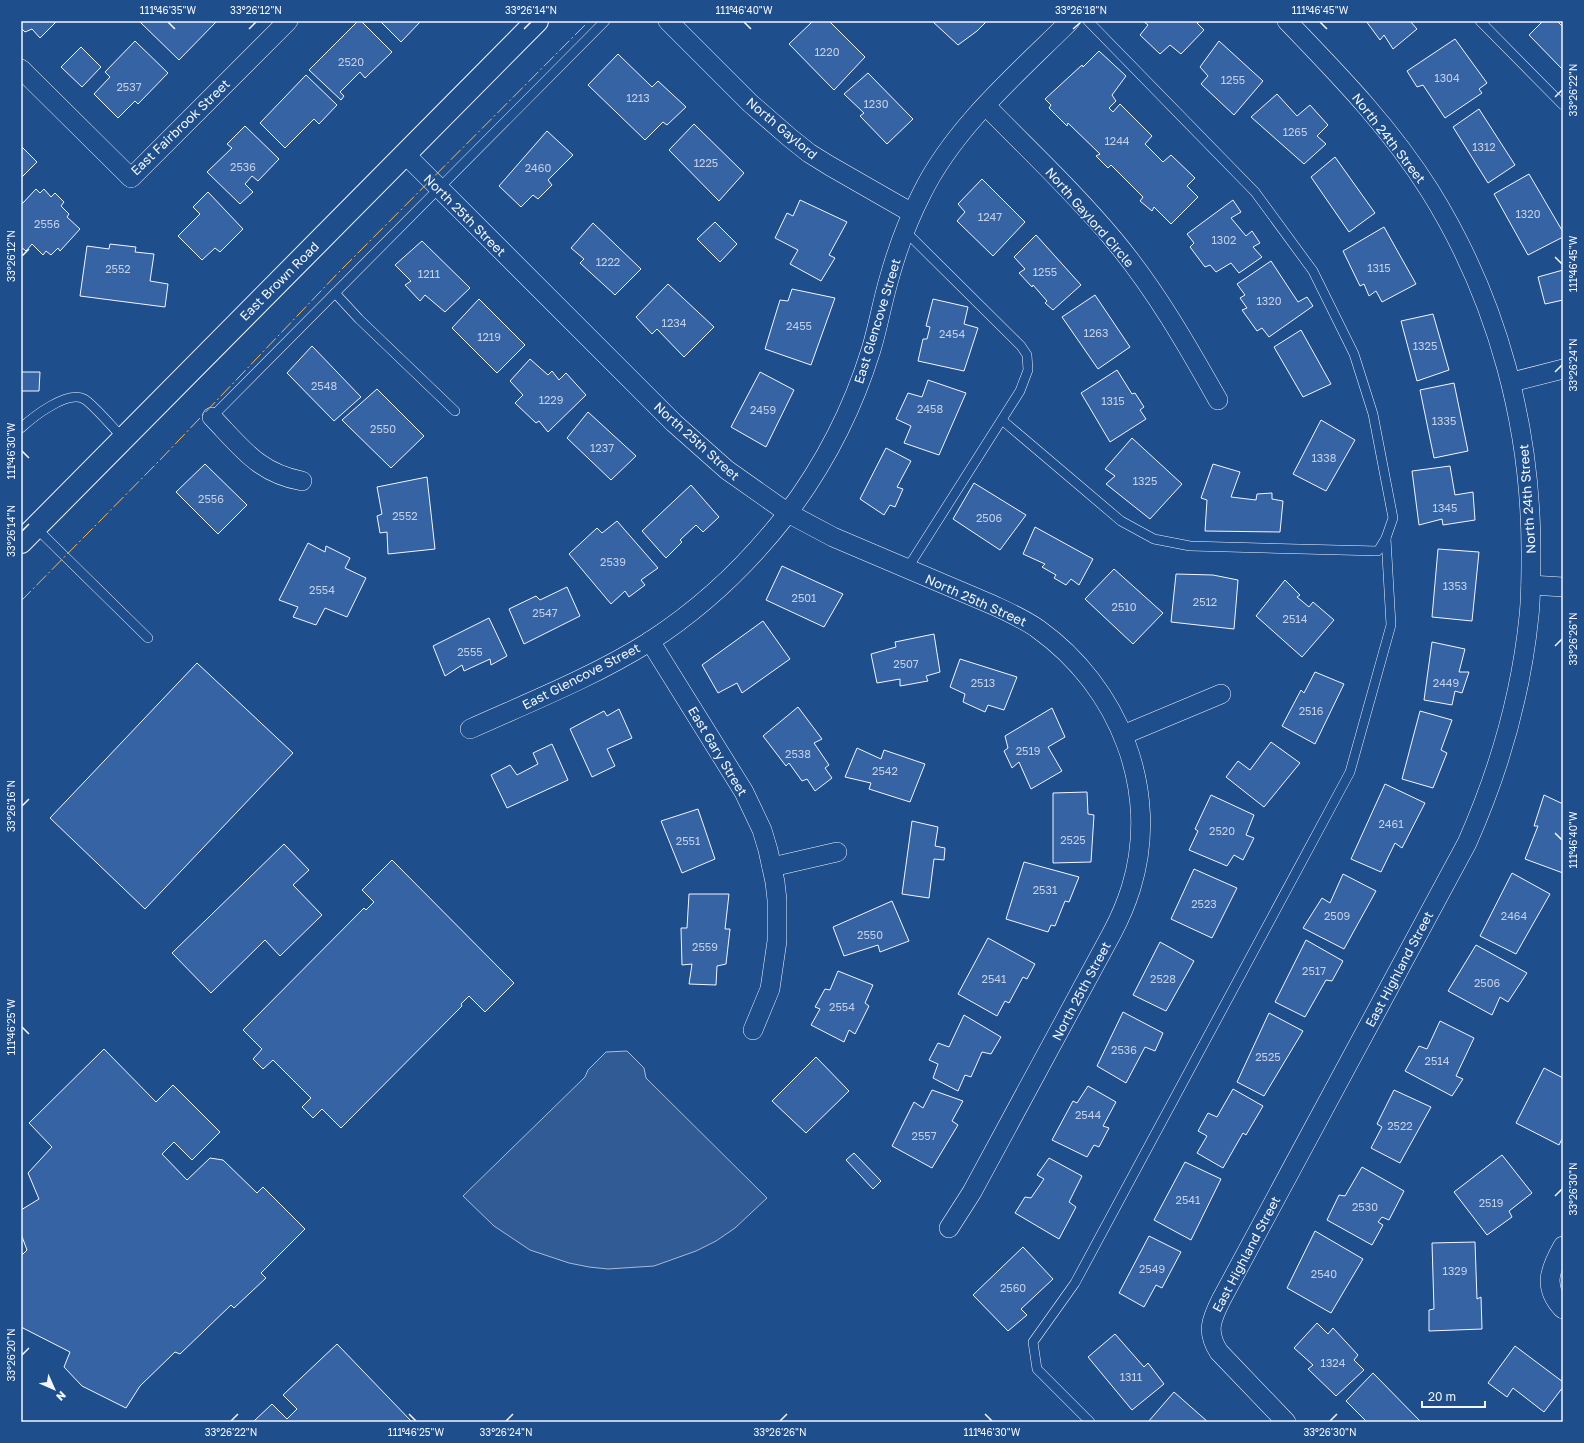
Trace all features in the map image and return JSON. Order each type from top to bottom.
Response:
[{"type":"main road","name":"East Brown Road","points":[[28,534],[537,21]]},
{"type":"street","name":"East Fairbrook Street","points":[[21,69],[131,178],[288,21]]},
{"type":"street","name":"North Gaylord","points":[[668,21],[750,103],[789,137],[825,163],[912,213]]},
{"type":"street","name":"East Glencove Street","points":[[470,729],[596,671],[650,641],[692,610],[723,584],[758,548],[788,513],[818,468],[854,398],[871,349],[889,279],[905,231],[926,185],[951,144],[986,106],[1070,21]]},
{"type":"street","name":"North 24th Street","points":[[1287,21],[1337,73],[1384,126],[1408,157],[1453,232],[1485,302],[1512,382],[1518,411],[1528,477],[1532,540],[1531,585]]},
{"type":"street","name":"North Gaylord Circle","points":[[986,106],[1070,191],[1114,241],[1168,316],[1218,400]]},
{"type":"street","name":"North 25th Street","points":[[405,154],[694,441],[726,470],[788,513],[839,540],[1015,614],[1038,628],[1079,665],[1112,710],[1132,761],[1137,784],[1140,810],[1140,836],[1137,863],[1132,887],[1124,910],[972,1192],[949,1228]]},
{"type":"street","points":[[1512,382],[1563,369]]},
{"type":"street","points":[[212,417],[254,460],[277,475],[302,481]]},
{"type":"street","points":[[1531,585],[1563,587]]},
{"type":"street","name":"East Highland Street","points":[[1286,1422],[1223,1357],[1213,1343],[1210,1332],[1212,1322],[1221,1300],[1467,843],[1478,819],[1499,761],[1512,711],[1525,646],[1531,585]]},
{"type":"street","name":"East Gary Street","points":[[650,641],[744,792],[762,830],[772,867],[778,919],[774,964],[770,989],[753,1030]]},
{"type":"street","points":[[1123,735],[1221,694]]},
{"type":"street","points":[[772,867],[837,852]]},
{"type":"street","points":[[1563,1246],[1552,1269],[1550,1287],[1563,1309]]},
{"type":"lane","points":[[212,417],[605,21]]},
{"type":"lane","points":[[1002,420],[1121,521],[1154,539],[1190,546],[1378,551],[1386,538],[1393,518],[1373,414],[1354,354],[1313,271],[1255,192],[1088,21]]},
{"type":"lane","points":[[1480,21],[1563,105]]},
{"type":"lane","points":[[905,231],[1021,346],[1027,355],[1028,370],[1020,390],[1002,420],[907,569]]},
{"type":"lane","points":[[335,293],[359,319],[455,411]]},
{"type":"lane","points":[[21,428],[46,409],[69,397],[75,396],[86,400],[123,438]]},
{"type":"lane","points":[[28,534],[148,638]]},
{"type":"lane","points":[[1090,1422],[1037,1369],[1033,1342],[1075,1283],[1350,772],[1391,625],[1386,538]]},
{"type":"shaded area","points":[[627,1051],[644,1068],[646,1078],[767,1198],[735,1228],[716,1241],[696,1251],[654,1266],[608,1269],[589,1267],[569,1263],[530,1250],[494,1226],[463,1196],[585,1077],[588,1070],[606,1052]]},
{"type":"building","points":[[21,21],[57,21],[40,38],[32,29],[25,32],[21,28]]},
{"type":"building","points":[[139,21],[217,21],[179,60]]},
{"type":"building","points":[[358,21],[361,21],[392,52],[365,78],[360,72],[340,92],[344,96],[341,100],[309,70]]},
{"type":"building","points":[[380,21],[421,21],[401,42]]},
{"type":"building","points":[[813,21],[829,21],[865,57],[834,90],[789,44]]},
{"type":"building","points":[[932,21],[987,21],[977,31],[958,45]]},
{"type":"building","points":[[1143,21],[1200,21],[1197,23],[1204,30],[1181,54],[1170,45],[1160,54],[1140,35],[1148,25]]},
{"type":"building","points":[[1366,21],[1410,21],[1417,29],[1393,49],[1384,35],[1380,40]]},
{"type":"building","points":[[1543,21],[1557,21],[1563,27],[1563,70],[1529,35]]},
{"type":"building","points":[[1455,39],[1487,83],[1479,89],[1482,93],[1445,118],[1423,85],[1417,87],[1407,71]]},
{"type":"building","points":[[135,41],[168,73],[138,104],[135,101],[118,118],[94,94],[110,77],[105,72]]},
{"type":"building","points":[[1219,41],[1263,81],[1234,115],[1201,84],[1208,76],[1200,67]]},
{"type":"building","points":[[81,47],[101,67],[82,87],[61,67]]},
{"type":"building","points":[[1099,51],[1126,76],[1112,95],[1116,101],[1109,108],[1113,112],[1120,104],[1152,136],[1145,144],[1163,162],[1171,155],[1195,178],[1187,186],[1198,197],[1171,224],[1154,207],[1152,211],[1140,201],[1143,197],[1111,165],[1108,168],[1096,156],[1100,154],[1068,123],[1067,126],[1049,108],[1051,105],[1045,99],[1082,65],[1083,67]]},
{"type":"building","points":[[618,54],[652,87],[658,81],[686,107],[667,125],[663,122],[645,140],[588,85]]},
{"type":"building","points":[[868,73],[913,119],[887,144],[860,116],[864,113],[844,94]]},
{"type":"building","points":[[306,75],[337,105],[319,124],[314,119],[285,148],[260,123]]},
{"type":"building","points":[[1277,94],[1297,116],[1310,105],[1328,125],[1317,136],[1326,144],[1304,164],[1251,117]]},
{"type":"building","points":[[1479,109],[1515,165],[1488,183],[1453,127]]},
{"type":"building","points":[[694,124],[744,173],[719,201],[669,150]]},
{"type":"building","points":[[245,126],[279,159],[258,181],[252,176],[245,184],[253,192],[240,204],[207,172],[232,148],[227,144]]},
{"type":"building","points":[[547,131],[573,155],[548,180],[552,185],[538,199],[533,195],[521,207],[499,186]]},
{"type":"building","points":[[22,147],[37,162],[21,178],[21,148]]},
{"type":"building","points":[[1335,157],[1375,213],[1349,232],[1311,177]]},
{"type":"building","points":[[1529,174],[1563,232],[1563,237],[1528,255],[1494,194]]},
{"type":"building","points":[[982,179],[1025,222],[993,256],[957,221],[965,212],[958,204]]},
{"type":"building","points":[[36,189],[40,193],[44,189],[51,197],[55,193],[64,202],[61,206],[69,214],[67,217],[80,229],[60,251],[58,248],[51,255],[46,251],[43,255],[32,244],[26,251],[21,247],[21,205]]},
{"type":"building","points":[[208,192],[243,229],[220,252],[215,248],[202,260],[178,236],[200,214],[193,207]]},
{"type":"building","points":[[800,200],[847,222],[829,255],[835,258],[821,281],[790,264],[798,250],[775,238],[787,213],[793,216]]},
{"type":"building","points":[[1233,200],[1241,212],[1231,218],[1246,236],[1252,231],[1260,243],[1253,247],[1262,257],[1239,273],[1231,263],[1216,272],[1210,265],[1205,267],[1190,247],[1194,243],[1187,234]]},
{"type":"building","points":[[715,222],[737,244],[720,262],[697,239]]},
{"type":"building","points":[[593,223],[641,269],[615,295],[580,263],[584,259],[571,248]]},
{"type":"building","points":[[1384,227],[1416,284],[1382,302],[1376,291],[1369,296],[1364,284],[1360,286],[1343,251]]},
{"type":"building","points":[[1036,235],[1081,285],[1053,310],[1045,303],[1047,301],[1033,285],[1032,287],[1019,273],[1025,269],[1014,257]]},
{"type":"building","points":[[422,241],[470,288],[445,312],[425,295],[420,301],[405,285],[411,281],[395,265]]},
{"type":"building","points":[[110,244],[136,247],[135,252],[154,254],[150,281],[168,284],[165,307],[80,296],[87,246],[109,249]]},
{"type":"building","points":[[1271,261],[1298,302],[1307,297],[1313,306],[1269,337],[1262,328],[1257,331],[1242,310],[1247,308],[1240,298],[1245,295],[1237,284]]},
{"type":"building","points":[[1563,270],[1563,300],[1545,304],[1538,277]]},
{"type":"building","points":[[668,284],[714,327],[684,357],[657,329],[652,334],[636,317]]},
{"type":"building","points":[[792,289],[835,298],[811,365],[765,349],[780,300],[788,301]]},
{"type":"building","points":[[1095,295],[1130,347],[1098,369],[1062,317]]},
{"type":"building","points":[[479,299],[525,345],[497,373],[452,328]]},
{"type":"building","points":[[933,299],[968,307],[964,324],[978,328],[964,371],[918,361],[923,339],[927,339],[930,327],[926,326]]},
{"type":"building","points":[[1433,314],[1449,370],[1417,381],[1401,321]]},
{"type":"building","points":[[1301,330],[1331,384],[1303,397],[1274,347]]},
{"type":"building","points":[[312,346],[361,397],[334,421],[287,373]]},
{"type":"building","points":[[530,359],[548,375],[552,371],[559,380],[566,373],[586,395],[548,432],[539,421],[536,423],[515,403],[523,395],[510,381]]},
{"type":"building","points":[[1117,370],[1132,394],[1135,393],[1144,407],[1140,410],[1146,419],[1110,442],[1081,393]]},
{"type":"building","points":[[21,372],[40,372],[39,391],[21,391]]},
{"type":"building","points":[[760,372],[794,390],[766,447],[731,427]]},
{"type":"building","points":[[928,380],[966,393],[939,455],[904,443],[911,426],[896,419],[908,393],[922,397]]},
{"type":"building","points":[[1454,383],[1468,451],[1434,458],[1420,390]]},
{"type":"building","points":[[377,389],[424,436],[391,468],[342,420]]},
{"type":"building","points":[[588,412],[636,456],[611,480],[567,438]]},
{"type":"building","points":[[1321,420],[1355,440],[1326,491],[1293,474]]},
{"type":"building","points":[[1132,438],[1182,484],[1150,519],[1106,484],[1115,476],[1105,469]]},
{"type":"building","points":[[886,448],[911,461],[897,487],[903,489],[895,507],[890,505],[884,515],[860,499]]},
{"type":"building","points":[[205,464],[247,505],[218,534],[176,492]]},
{"type":"building","points":[[1213,464],[1240,472],[1231,497],[1256,500],[1257,494],[1272,493],[1272,499],[1283,501],[1280,532],[1205,531],[1207,500],[1201,498]]},
{"type":"building","points":[[1450,466],[1455,495],[1473,492],[1475,520],[1443,525],[1442,519],[1419,525],[1412,471]]},
{"type":"building","points":[[427,477],[435,549],[388,554],[387,532],[380,533],[377,516],[382,514],[377,487]]},
{"type":"building","points":[[974,483],[1026,515],[1000,550],[953,519]]},
{"type":"building","points":[[691,485],[719,517],[703,532],[696,525],[680,540],[682,542],[666,558],[642,531]]},
{"type":"building","points":[[617,521],[658,568],[641,580],[645,585],[629,597],[625,591],[611,604],[569,554],[597,528],[602,533]]},
{"type":"building","points":[[1035,527],[1093,559],[1079,585],[1071,579],[1066,585],[1054,578],[1056,575],[1042,567],[1045,564],[1023,554]]},
{"type":"building","points":[[308,543],[325,552],[326,546],[350,558],[345,568],[366,578],[347,617],[325,608],[316,625],[293,617],[298,607],[279,600]]},
{"type":"building","points":[[1438,549],[1479,552],[1472,621],[1432,617]]},
{"type":"building","points":[[782,566],[843,594],[824,627],[766,600]]},
{"type":"building","points":[[1114,569],[1163,613],[1133,644],[1085,599]]},
{"type":"building","points":[[1176,574],[1213,575],[1238,580],[1234,629],[1171,622]]},
{"type":"building","points":[[1285,580],[1300,595],[1297,597],[1309,607],[1313,602],[1334,620],[1302,657],[1256,616]]},
{"type":"building","points":[[567,587],[580,616],[524,644],[509,609],[536,596],[540,600]]},
{"type":"building","points":[[489,618],[507,656],[491,665],[490,659],[464,671],[462,665],[445,676],[433,646]]},
{"type":"building","points":[[763,621],[790,659],[742,693],[737,683],[718,693],[702,665]]},
{"type":"building","points":[[934,634],[940,672],[926,676],[928,681],[900,686],[900,679],[877,683],[871,654],[896,647],[895,642]]},
{"type":"building","points":[[1432,642],[1465,649],[1459,672],[1469,672],[1462,693],[1455,691],[1452,705],[1424,700]]},
{"type":"building","points":[[960,659],[1017,677],[1004,710],[988,705],[985,712],[963,702],[965,694],[950,687]]},
{"type":"building","points":[[197,663],[293,753],[145,909],[50,818]]},
{"type":"building","points":[[1315,672],[1344,684],[1315,744],[1282,726],[1301,690],[1304,693]]},
{"type":"building","points":[[798,707],[822,739],[814,743],[829,765],[825,768],[832,778],[815,791],[807,779],[802,781],[789,763],[786,766],[763,736]]},
{"type":"building","points":[[1052,708],[1065,737],[1048,747],[1062,771],[1031,789],[1019,762],[1012,768],[1004,751],[1008,748],[1005,736]]},
{"type":"building","points":[[619,709],[632,738],[607,749],[615,766],[592,777],[570,729],[604,711],[607,716]]},
{"type":"building","points":[[1420,711],[1452,720],[1441,750],[1447,753],[1433,788],[1402,779]]},
{"type":"building","points":[[1271,742],[1300,763],[1264,807],[1226,777],[1238,761],[1250,770]]},
{"type":"building","points":[[552,744],[568,780],[507,808],[491,775],[510,765],[517,775],[538,764],[533,753]]},
{"type":"building","points":[[857,748],[881,759],[884,750],[925,764],[910,802],[869,789],[871,783],[845,777]]},
{"type":"building","points":[[1385,784],[1425,803],[1402,848],[1395,843],[1381,872],[1351,859]]},
{"type":"building","points":[[1087,792],[1088,814],[1094,815],[1091,862],[1053,863],[1053,793]]},
{"type":"building","points":[[1211,795],[1254,815],[1246,835],[1254,838],[1243,860],[1234,855],[1227,866],[1189,850],[1198,831],[1195,829]]},
{"type":"building","points":[[1544,795],[1563,804],[1563,873],[1525,859],[1538,826],[1534,826]]},
{"type":"building","points":[[698,809],[715,859],[682,873],[661,821]]},
{"type":"building","points":[[912,821],[938,827],[935,846],[945,848],[944,860],[934,859],[929,898],[902,894]]},
{"type":"building","points":[[284,844],[309,870],[293,885],[322,915],[280,956],[265,940],[211,993],[172,953]]},
{"type":"building","points":[[392,860],[514,983],[485,1012],[469,996],[461,1004],[462,1006],[341,1128],[322,1109],[313,1118],[302,1107],[311,1098],[273,1060],[263,1069],[253,1059],[262,1049],[243,1030],[364,908],[366,910],[374,902],[362,890]]},
{"type":"building","points":[[1024,862],[1079,877],[1069,902],[1065,901],[1055,926],[1051,925],[1048,932],[1006,919]]},
{"type":"building","points":[[1194,869],[1237,888],[1212,938],[1171,919]]},
{"type":"building","points":[[1512,873],[1550,894],[1516,954],[1480,936]]},
{"type":"building","points":[[1343,874],[1376,891],[1344,949],[1303,928],[1322,898],[1330,903]]},
{"type":"building","points":[[689,894],[729,894],[725,929],[730,929],[726,964],[717,966],[716,985],[689,984],[692,964],[682,965],[681,928],[687,928]]},
{"type":"building","points":[[892,901],[909,941],[880,952],[878,945],[844,956],[833,927]]},
{"type":"building","points":[[988,938],[1035,964],[1027,979],[1023,977],[1009,1003],[1005,1001],[997,1016],[958,994]]},
{"type":"building","points":[[1306,940],[1343,961],[1332,981],[1326,980],[1305,1017],[1275,1002]]},
{"type":"building","points":[[1160,942],[1194,961],[1166,1011],[1133,995]]},
{"type":"building","points":[[1476,945],[1527,973],[1508,1002],[1500,997],[1492,1015],[1448,991]]},
{"type":"building","points":[[838,971],[873,985],[865,1003],[869,1006],[855,1034],[849,1030],[844,1042],[811,1025],[820,1009],[815,1007],[825,989],[830,990]]},
{"type":"building","points":[[1123,1012],[1163,1033],[1155,1051],[1145,1047],[1126,1083],[1097,1066]]},
{"type":"building","points":[[1269,1013],[1303,1031],[1264,1096],[1237,1082]]},
{"type":"building","points":[[964,1015],[1001,1037],[991,1054],[982,1052],[971,1077],[965,1075],[958,1091],[933,1078],[938,1064],[929,1060],[938,1043],[949,1047]]},
{"type":"building","points":[[1440,1021],[1474,1038],[1456,1076],[1463,1079],[1452,1096],[1405,1071],[1419,1046],[1427,1049]]},
{"type":"building","points":[[104,1049],[156,1102],[173,1085],[220,1132],[192,1160],[174,1142],[162,1154],[187,1180],[210,1158],[223,1160],[257,1193],[263,1187],[305,1229],[261,1273],[266,1278],[234,1308],[231,1305],[180,1354],[175,1352],[140,1386],[126,1408],[82,1386],[64,1367],[70,1352],[21,1327],[21,1256],[27,1250],[21,1234],[21,1210],[39,1199],[28,1173],[52,1147],[29,1123]]},
{"type":"building","points":[[816,1057],[849,1091],[806,1133],[772,1101]]},
{"type":"building","points":[[1544,1068],[1563,1078],[1563,1137],[1559,1145],[1516,1123]]},
{"type":"building","points":[[1088,1086],[1116,1102],[1103,1126],[1109,1128],[1099,1147],[1094,1145],[1087,1157],[1052,1140],[1073,1101],[1077,1103]]},
{"type":"building","points":[[1233,1089],[1263,1106],[1246,1135],[1243,1133],[1223,1168],[1197,1153],[1207,1136],[1198,1131],[1208,1113],[1217,1117]]},
{"type":"building","points":[[932,1090],[963,1101],[952,1121],[958,1125],[932,1168],[892,1146],[914,1102],[923,1108]]},
{"type":"building","points":[[1394,1090],[1431,1107],[1400,1163],[1371,1148],[1382,1127],[1377,1124]]},
{"type":"building","points":[[854,1153],[881,1181],[873,1189],[846,1160]]},
{"type":"building","points":[[1502,1155],[1532,1193],[1509,1211],[1512,1217],[1487,1235],[1454,1192]]},
{"type":"building","points":[[1049,1158],[1082,1176],[1069,1202],[1076,1207],[1059,1239],[1015,1213],[1025,1197],[1031,1198],[1044,1179],[1037,1175]]},
{"type":"building","points":[[1185,1162],[1221,1179],[1191,1240],[1154,1220]]},
{"type":"building","points":[[1362,1167],[1404,1191],[1389,1220],[1382,1217],[1378,1222],[1383,1225],[1372,1245],[1327,1220],[1339,1195],[1345,1196]]},
{"type":"building","points":[[1315,1231],[1363,1259],[1331,1313],[1287,1288]]},
{"type":"building","points":[[1149,1236],[1181,1252],[1162,1288],[1156,1285],[1144,1307],[1119,1293]]},
{"type":"building","points":[[1475,1242],[1477,1299],[1481,1297],[1482,1329],[1429,1331],[1429,1310],[1434,1309],[1432,1243]]},
{"type":"building","points":[[1023,1247],[1053,1279],[1021,1309],[1027,1315],[1008,1331],[973,1295]]},
{"type":"building","points":[[1317,1323],[1328,1334],[1333,1328],[1358,1355],[1354,1360],[1364,1370],[1336,1396],[1308,1369],[1313,1365],[1294,1348]]},
{"type":"building","points":[[1115,1334],[1144,1367],[1148,1363],[1164,1384],[1132,1410],[1088,1357]]},
{"type":"building","points":[[337,1344],[412,1422],[253,1422],[272,1404],[287,1419],[297,1409],[283,1395]]},
{"type":"building","points":[[1515,1346],[1563,1382],[1563,1387],[1544,1412],[1513,1388],[1507,1397],[1488,1383]]},
{"type":"building","points":[[1373,1373],[1421,1422],[1367,1422],[1346,1401]]},
{"type":"building","points":[[1174,1392],[1208,1422],[1148,1422]]},
{"type":"power","points":[[21,601],[160,460],[339,272],[589,21]]}]
